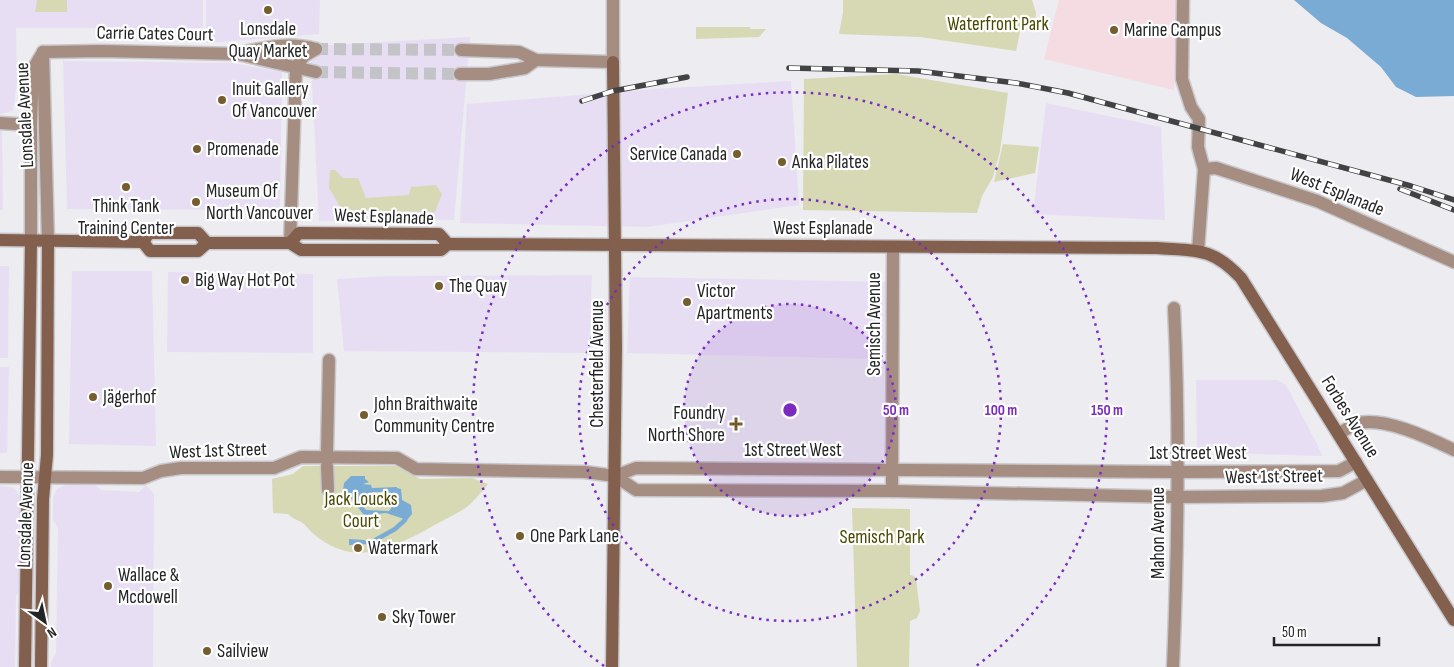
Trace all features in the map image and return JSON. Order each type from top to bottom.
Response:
[{"type":"main road","name":"Chesterfield Avenue","points":[[612,667],[616,246],[613,62]]},
{"type":"main road","name":"West Esplanade","points":[[143,242],[149,233],[198,233],[207,243]]},
{"type":"main road","name":"West Esplanade","points":[[0,240],[143,242]]},
{"type":"main road","name":"Lonsdale Avenue","points":[[25,667],[31,241]]},
{"type":"main road","name":"Lonsdale Avenue","points":[[41,667],[47,455],[48,241]]},
{"type":"main road","name":"West Esplanade","points":[[143,242],[150,251],[198,251],[207,243],[290,242],[301,250],[441,250],[448,244],[1157,248],[1198,251]]},
{"type":"main road","name":"Forbes Avenue","points":[[1198,251],[1216,256],[1229,265],[1242,278],[1454,620]]},
{"type":"street","points":[[461,50],[519,52],[536,60],[613,62],[613,0]]},
{"type":"street","points":[[1183,0],[1182,79],[1191,107],[1198,120],[1198,147],[1204,169],[1198,251]]},
{"type":"street","points":[[238,54],[271,46],[304,46],[316,49],[304,56],[296,67],[290,242]]},
{"type":"street","name":"Carrie Cates Court","points":[[43,52],[101,50],[238,54],[316,72]]},
{"type":"street","name":"Lonsdale Avenue","points":[[31,241],[30,125],[33,69],[43,52]]},
{"type":"street","name":"Lonsdale Avenue","points":[[43,52],[48,241]]},
{"type":"street","points":[[460,74],[489,74],[525,68],[536,60]]},
{"type":"street","points":[[0,123],[30,125]]},
{"type":"street","name":"West Esplanade","points":[[1204,169],[1216,168],[1317,201],[1454,262]]},
{"type":"street","name":"Semisch Avenue","points":[[892,492],[893,247]]},
{"type":"street","name":"Mahon Avenue","points":[[1173,667],[1177,497],[1177,366],[1174,308]]},
{"type":"street","points":[[327,451],[329,360]]},
{"type":"street","points":[[1339,434],[1355,424],[1367,422],[1392,425],[1454,450]]},
{"type":"street","name":"West 1st Street","points":[[0,478],[143,478],[161,471],[181,468],[274,468],[301,457],[397,458],[416,469],[585,472],[615,476]]},
{"type":"street","name":"1st Street West","points":[[615,476],[636,468],[1339,472],[1356,462]]},
{"type":"street","points":[[327,466],[328,490]]},
{"type":"street","points":[[615,476],[636,490],[1177,497]]},
{"type":"street","name":"West 1st Street","points":[[1177,497],[1335,495],[1350,490],[1367,480]]},
{"type":"shaded area","points":[[0,0],[203,0],[203,28],[16,28],[17,82],[13,111],[0,114]]},
{"type":"shaded area","name":"Lonsdale Quay Market","points":[[206,0],[320,0],[319,34],[206,43]]},
{"type":"shaded area","name":"Marine Campus","points":[[1059,0],[1176,0],[1174,90],[1044,59]]},
{"type":"shaded area","points":[[470,37],[454,220],[319,221],[310,46]]},
{"type":"shaded area","points":[[63,61],[232,63],[282,72],[280,210],[67,209]]},
{"type":"shaded area","points":[[791,81],[799,205],[647,227],[460,223],[467,104],[654,89]]},
{"type":"shaded area","points":[[1046,103],[1161,127],[1165,220],[1033,214]]},
{"type":"shaded area","points":[[0,125],[2,125],[3,210],[0,210]]},
{"type":"shaded area","points":[[0,266],[9,266],[8,358],[0,358]]},
{"type":"shaded area","points":[[72,271],[152,271],[156,446],[69,444]]},
{"type":"shaded area","points":[[168,272],[313,274],[313,353],[167,352]]},
{"type":"shaded area","points":[[592,275],[589,353],[344,351],[337,279],[390,276]]},
{"type":"shaded area","points":[[630,277],[887,282],[886,353],[875,359],[627,353]]},
{"type":"shaded area","points":[[0,367],[9,367],[7,453],[0,453]]},
{"type":"shaded area","points":[[1196,380],[1277,380],[1286,385],[1322,456],[1197,452]]},
{"type":"shaded area","points":[[67,484],[94,484],[101,490],[139,492],[146,485],[154,494],[153,667],[51,667],[51,662],[56,653],[58,528],[53,520],[53,497],[57,489]]},
{"type":"shaded area","points":[[0,486],[15,489],[22,502],[21,588],[16,596],[15,667],[0,667]]},
{"type":"green space","points":[[37,0],[67,0],[67,12],[35,12]]},
{"type":"green space","name":"Waterfront Park","points":[[843,0],[1032,0],[1036,13],[1035,20],[1023,17],[1016,51],[920,37],[839,34]]},
{"type":"green space","points":[[696,27],[750,27],[750,29],[766,29],[759,37],[696,39]]},
{"type":"green space","points":[[896,74],[1008,93],[1000,151],[993,177],[982,196],[977,213],[803,210],[804,79]]},
{"type":"green space","points":[[1003,144],[1039,147],[1035,173],[994,182]]},
{"type":"green space","points":[[330,170],[335,170],[343,178],[358,178],[366,198],[409,195],[411,187],[436,185],[442,194],[435,212],[342,210],[329,188]]},
{"type":"green space","name":"Jack Loucks Court","points":[[303,466],[395,466],[420,479],[472,478],[488,484],[474,501],[464,509],[424,531],[398,544],[360,553],[334,547],[320,539],[304,524],[288,514],[273,513],[272,479],[293,474]]},
{"type":"green space","name":"Semisch Park","points":[[852,508],[910,509],[910,575],[916,579],[920,611],[917,618],[910,621],[909,667],[857,667]]},
{"type":"water","points":[[1294,0],[1454,0],[1454,96],[1416,97],[1396,87],[1381,67],[1347,38],[1321,23]]},
{"type":"water","points":[[351,476],[365,476],[365,479],[369,482],[363,484],[371,485],[372,488],[397,487],[401,489],[402,500],[411,505],[412,514],[407,520],[386,513],[363,514],[343,491],[344,483]],"holes":[[[372,492],[387,492],[397,500],[389,511],[366,510],[361,503],[363,497],[370,495]]]},
{"type":"water","points":[[349,539],[364,540],[370,544],[349,545]]},
{"type":"waterway","points":[[370,543],[395,529],[405,520]]},
{"type":"tunnel","points":[[316,49],[461,50]]},
{"type":"tunnel","points":[[316,72],[460,74]]},
{"type":"railway","points":[[789,68],[918,71],[1016,83],[1068,93],[1411,186],[1454,200]]},
{"type":"railway","points":[[582,101],[613,91],[687,77]]},
{"type":"railway","points":[[1400,189],[1454,210]]},
{"type":"place","name":"Lonsdale Quay Market","points":[[268,10]]},
{"type":"place","name":"Marine Campus","points":[[1114,30]]},
{"type":"place","name":"Inuit Gallery Of Vancouver","points":[[222,100]]},
{"type":"place","name":"Promenade","points":[[197,149]]},
{"type":"place","name":"Service Canada","points":[[737,154]]},
{"type":"place","name":"Anka Pilates","points":[[782,162]]},
{"type":"place","name":"Think Tank Training Center","points":[[126,187]]},
{"type":"place","name":"Museum Of North Vancouver","points":[[196,202]]},
{"type":"place","name":"Big Way Hot Pot","points":[[185,280]]},
{"type":"place","name":"The Quay","points":[[439,286]]},
{"type":"place","name":"Victor Apartments","points":[[687,302]]},
{"type":"place","name":"Jägerhof","points":[[93,397]]},
{"type":"place","name":"John Braithwaite Community Centre","points":[[364,415]]},
{"type":"place","name":"Foundry North Shore","points":[[736,424]]},
{"type":"place","name":"One Park Lane","points":[[520,536]]},
{"type":"place","name":"Watermark","points":[[358,548]]},
{"type":"place","name":"Wallace & Mcdowell","points":[[108,586]]},
{"type":"place","name":"Sky Tower","points":[[382,617]]},
{"type":"place","name":"Sailview","points":[[207,651]]}]
